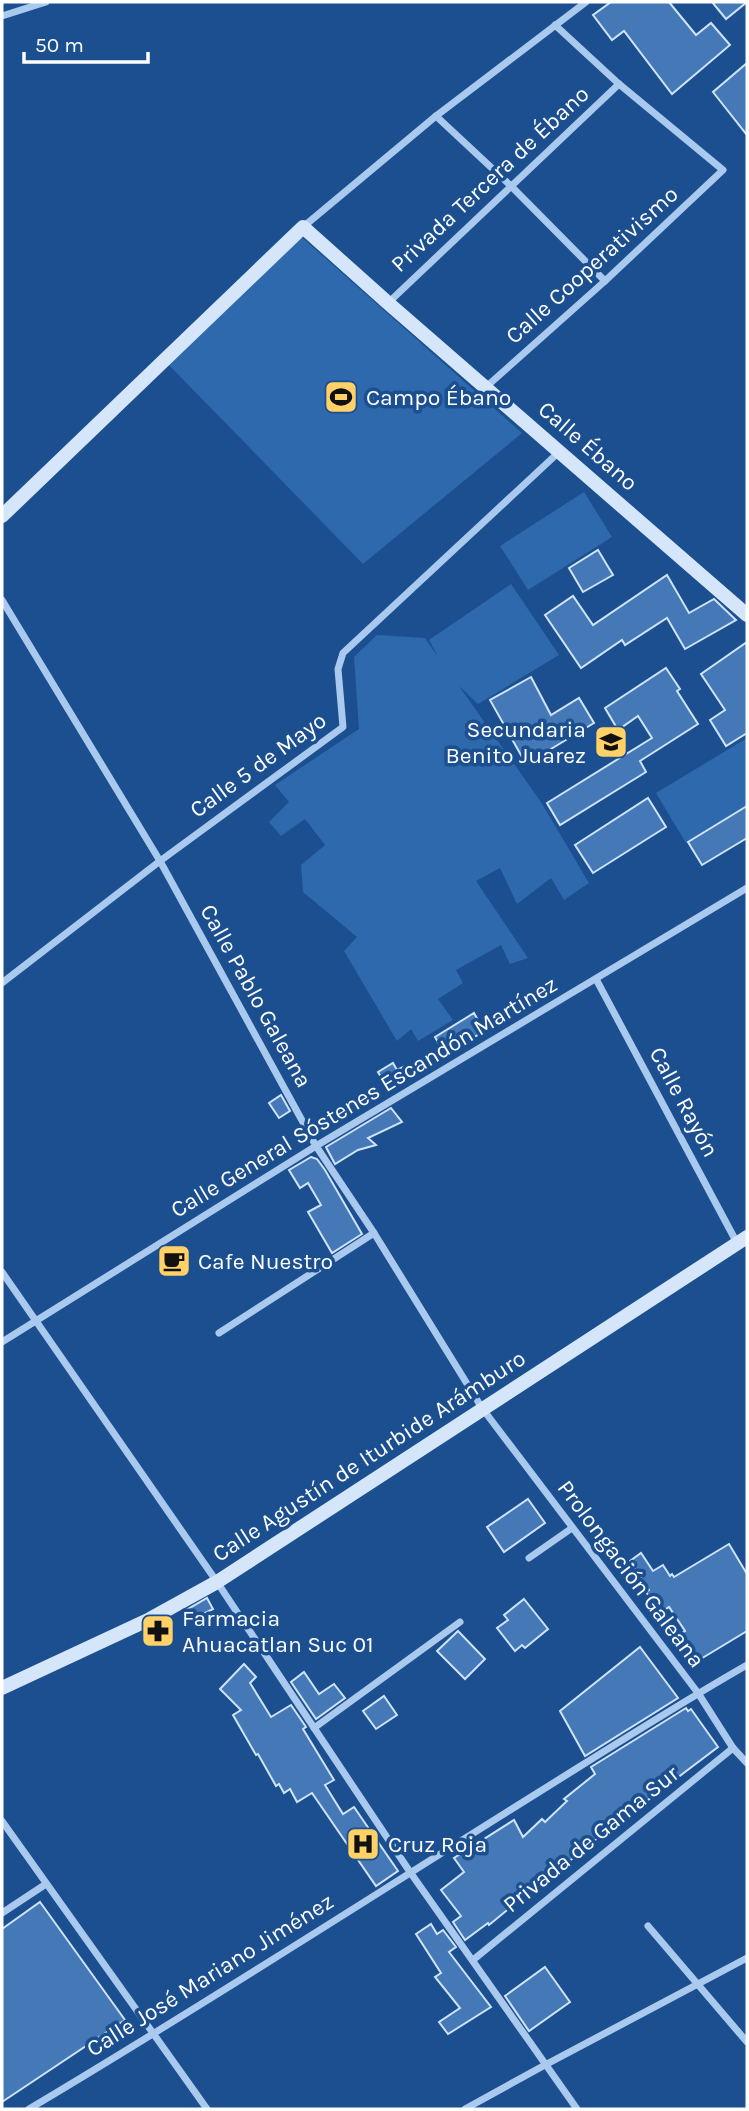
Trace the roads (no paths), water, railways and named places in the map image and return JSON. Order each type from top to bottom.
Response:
[{"type":"street","points":[[2,16],[46,2]]},
{"type":"street","points":[[2,516],[303,227],[436,116],[586,2]]},
{"type":"street","points":[[555,25],[619,84]]},
{"type":"street","name":"Calle Cooperativismo","points":[[486,387],[605,281],[723,170],[619,84]]},
{"type":"street","name":"Privada Tercera de Ébano","points":[[388,303],[619,84]]},
{"type":"street","points":[[436,116],[511,186],[605,281]]},
{"type":"street","name":"Calle Ébano","points":[[303,227],[747,615]]},
{"type":"street","name":"Calle 5 de Mayo","points":[[2,983],[160,861],[343,727],[338,669],[343,653],[559,451]]},
{"type":"street","name":"Calle Pablo Galeana","points":[[2,600],[160,861],[316,1146],[374,1233],[482,1408]]},
{"type":"street","name":"Calle General Sóstenes Escandón Martínez","points":[[2,1342],[316,1146],[747,888]]},
{"type":"street","name":"Calle Rayón","points":[[596,979],[742,1240]]},
{"type":"street","points":[[219,1333],[374,1233]]},
{"type":"street","name":"Calle Agustín de Iturbide Arámburo","points":[[2,1688],[150,1619],[217,1582],[742,1240]]},
{"type":"street","points":[[2,1272],[217,1582],[411,1872],[577,2109]]},
{"type":"street","name":"Prolongación Galeana","points":[[482,1408],[698,1693],[733,1748],[747,1763]]},
{"type":"street","points":[[529,1558],[572,1528]]},
{"type":"street","points":[[314,1728],[460,1622]]},
{"type":"street","name":"Calle José Mariano Jiménez","points":[[29,2109],[154,2035],[411,1872],[747,1665]]},
{"type":"street","name":"Privada de Gama Sur","points":[[473,1960],[733,1748]]},
{"type":"street","points":[[2,1821],[207,2109]]},
{"type":"street","points":[[2,1913],[46,1884]]},
{"type":"street","points":[[649,1926],[747,2042]]},
{"type":"street","points":[[466,2109],[747,1958]]},
{"type":"place","name":"Campo Ébano","points":[[341,397]]},
{"type":"place","name":"Secundaria Benito Juarez","points":[[611,742]]},
{"type":"place","name":"Cafe Nuestro","points":[[174,1261]]},
{"type":"place","name":"Farmacia Ahuacatlan Suc 01","points":[[158,1631]]},
{"type":"place","name":"Cruz Roja","points":[[363,1844]]}]
